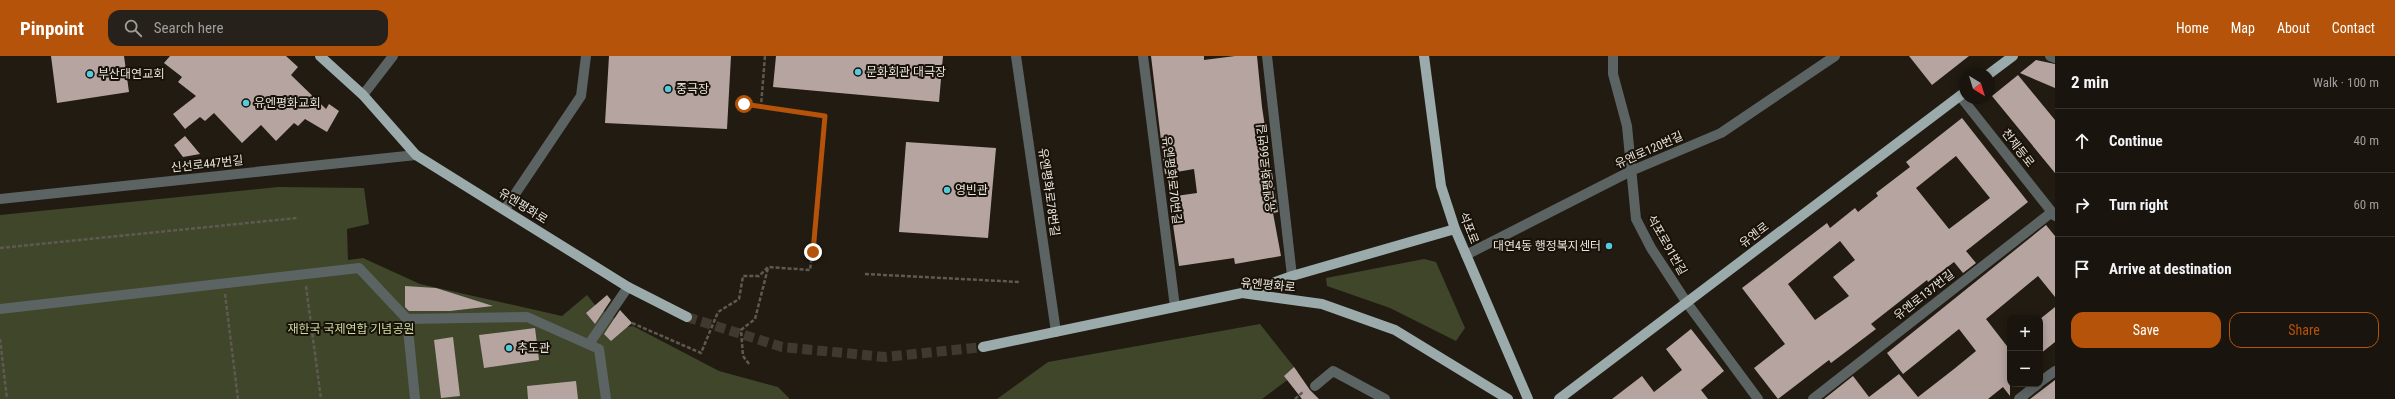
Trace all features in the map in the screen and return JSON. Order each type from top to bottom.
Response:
[{"type":"main road","name":"유엔평화로","points":[[320,56],[363,95],[416,155],[505,209],[628,287],[687,317]]},
{"type":"main road","name":"석포로","points":[[1424,56],[1441,186],[1455,230],[1528,399]]},
{"type":"main road","points":[[1995,70],[2013,56]]},
{"type":"main road","name":"유엔로","points":[[1559,399],[1959,97]]},
{"type":"main road","points":[[1242,294],[1292,276],[1455,230]]},
{"type":"main road","name":"유엔평화로","points":[[983,347],[1242,294],[1322,304],[1395,330],[1508,399]]},
{"type":"street","points":[[363,95],[393,56]]},
{"type":"street","points":[[505,209],[581,96],[586,56]]},
{"type":"street","name":"유엔평화로78번길","points":[[1016,56],[1056,332]]},
{"type":"street","name":"유엔평화로70번길","points":[[1143,56],[1175,307]]},
{"type":"street","name":"유엔평화로66번길","points":[[1267,56],[1292,276]]},
{"type":"street","name":"석포로91번길","points":[[1612,56],[1613,74],[1627,126],[1636,219],[1651,248],[1687,302]]},
{"type":"street","name":"유엔로120번길","points":[[1466,255],[1631,171],[1721,133],[1835,56]]},
{"type":"street","points":[[2050,56],[2055,58]]},
{"type":"street","name":"천제등로","points":[[1971,104],[2054,214]]},
{"type":"street","name":"신선로447번길","points":[[0,199],[416,155]]},
{"type":"street","name":"유엔로137번길","points":[[1813,399],[2054,214]]},
{"type":"street","points":[[0,309],[359,268],[407,319],[415,399]]},
{"type":"street","points":[[589,344],[628,287]]},
{"type":"street","points":[[1687,302],[1758,399]]},
{"type":"street","points":[[407,319],[527,317],[589,344],[599,350],[606,399]]},
{"type":"street","points":[[1312,386],[1333,371],[1385,399]]},
{"type":"street","points":[[2043,380],[2055,371]]},
{"type":"street","points":[[2019,399],[2034,387]]},
{"type":"path","points":[[761,106],[765,56]]},
{"type":"path","points":[[632,323],[701,353],[718,312],[739,299],[743,276],[759,276],[768,267],[810,270],[818,209],[825,116],[744,104]]},
{"type":"path","points":[[0,248],[296,218]]},
{"type":"path","points":[[749,364],[743,356],[742,330],[755,319],[768,267]]},
{"type":"path","points":[[305,274],[321,399]]},
{"type":"path","points":[[865,274],[1020,282]]},
{"type":"path","points":[[223,284],[238,399]]},
{"type":"path","points":[[0,339],[7,399]]},
{"type":"path","points":[[1295,399],[1312,386]]},
{"type":"green space","name":"재한국 국제연합 기념공원","points":[[278,187],[364,188],[369,224],[347,229],[348,260],[363,258],[420,284],[562,316],[587,295],[595,305],[627,327],[633,326],[719,371],[778,387],[790,399],[0,399],[0,215]]},
{"type":"green space","points":[[1424,259],[1436,262],[1465,328],[1456,341],[1390,308],[1327,286],[1326,278]]},
{"type":"green space","points":[[1260,324],[1298,372],[1262,399],[997,399],[1048,362]]},
{"type":"building","name":"부산대연교회","points":[[51,56],[124,56],[129,92],[57,103]]},
{"type":"building","points":[[170,56],[286,56],[298,67],[291,75],[326,109],[329,104],[339,111],[327,132],[305,119],[298,126],[294,123],[276,141],[261,125],[242,143],[214,113],[205,121],[200,117],[185,129],[173,114],[196,96],[178,82],[182,77],[164,63]]},
{"type":"building","name":"중극장","points":[[609,56],[731,56],[727,129],[605,123]]},
{"type":"building","name":"문화회관 대극장","points":[[776,56],[943,56],[939,102],[773,87]]},
{"type":"building","points":[[1151,56],[1204,56],[1204,60],[1235,56],[1257,56],[1262,107],[1278,212],[1273,213],[1281,256],[1235,264],[1234,258],[1179,266],[1169,197],[1197,193],[1194,169],[1165,174]]},
{"type":"building","points":[[1909,56],[1969,56],[1932,85]]},
{"type":"building","points":[[2036,60],[2055,64],[2055,88],[2020,73]]},
{"type":"building","points":[[2018,75],[2055,120],[2055,173],[1995,100],[1995,94]]},
{"type":"building","points":[[1962,118],[2028,202],[1966,251],[1976,263],[1963,273],[1954,262],[1928,282],[1927,280],[1871,324],[1876,329],[1831,363],[1829,360],[1778,399],[1754,368],[1785,344],[1742,288],[1827,223],[1830,228],[1855,208],[1858,212],[1878,196],[1876,193],[1910,167],[1906,162]],"holes":[[[1956,156],[1990,198],[1949,229],[1916,188]],[[1840,241],[1855,260],[1833,277],[1849,296],[1815,320],[1788,284]]]},
{"type":"building","points":[[185,136],[200,154],[183,157],[174,145]]},
{"type":"building","name":"영빈관","points":[[906,142],[996,148],[988,238],[899,232]]},
{"type":"building","points":[[2046,225],[2055,236],[2055,297],[2038,276],[1986,319],[2007,346],[2007,387],[2010,387],[2010,396],[2003,387],[1988,399],[1824,399],[1853,376],[1869,397],[1899,374],[1918,397],[1976,351],[1959,329],[1903,374],[1887,353]]},
{"type":"building","points":[[405,286],[436,288],[493,306],[450,311],[409,311],[405,307]]},
{"type":"building","points":[[607,295],[611,300],[595,324],[586,313]]},
{"type":"building","points":[[2055,307],[2055,342],[2043,352],[2043,351],[2043,317]]},
{"type":"building","points":[[620,310],[632,323],[611,341],[604,334]]},
{"type":"building","name":"추도관","points":[[535,328],[539,360],[484,368],[479,335]]},
{"type":"building","points":[[1691,329],[1724,371],[1701,390],[1708,399],[1612,399],[1642,376],[1654,392],[1682,370],[1666,349]]},
{"type":"building","points":[[453,337],[460,396],[441,398],[434,340]]},
{"type":"building","points":[[1294,367],[1310,390],[1319,399],[1302,399],[1284,376]]},
{"type":"building","points":[[2055,380],[2055,399],[2030,399]]},
{"type":"building","points":[[576,381],[578,399],[528,399],[527,386]]},
{"type":"tunnel","points":[[687,317],[782,347],[885,357],[983,347]]},
{"type":"place","name":"문화회관 대극장","points":[[858,72]]},
{"type":"place","name":"부산대연교회","points":[[90,74]]},
{"type":"place","name":"중극장","points":[[668,89]]},
{"type":"place","name":"유엔평화교회","points":[[246,103]]},
{"type":"place","name":"영빈관","points":[[947,190]]},
{"type":"place","name":"대연4동 행정복지센터","points":[[1609,246]]},
{"type":"place","name":"추도관","points":[[509,348]]},
{"type":"route","points":[[744,104],[825,116],[818,209],[813,252]]}]
